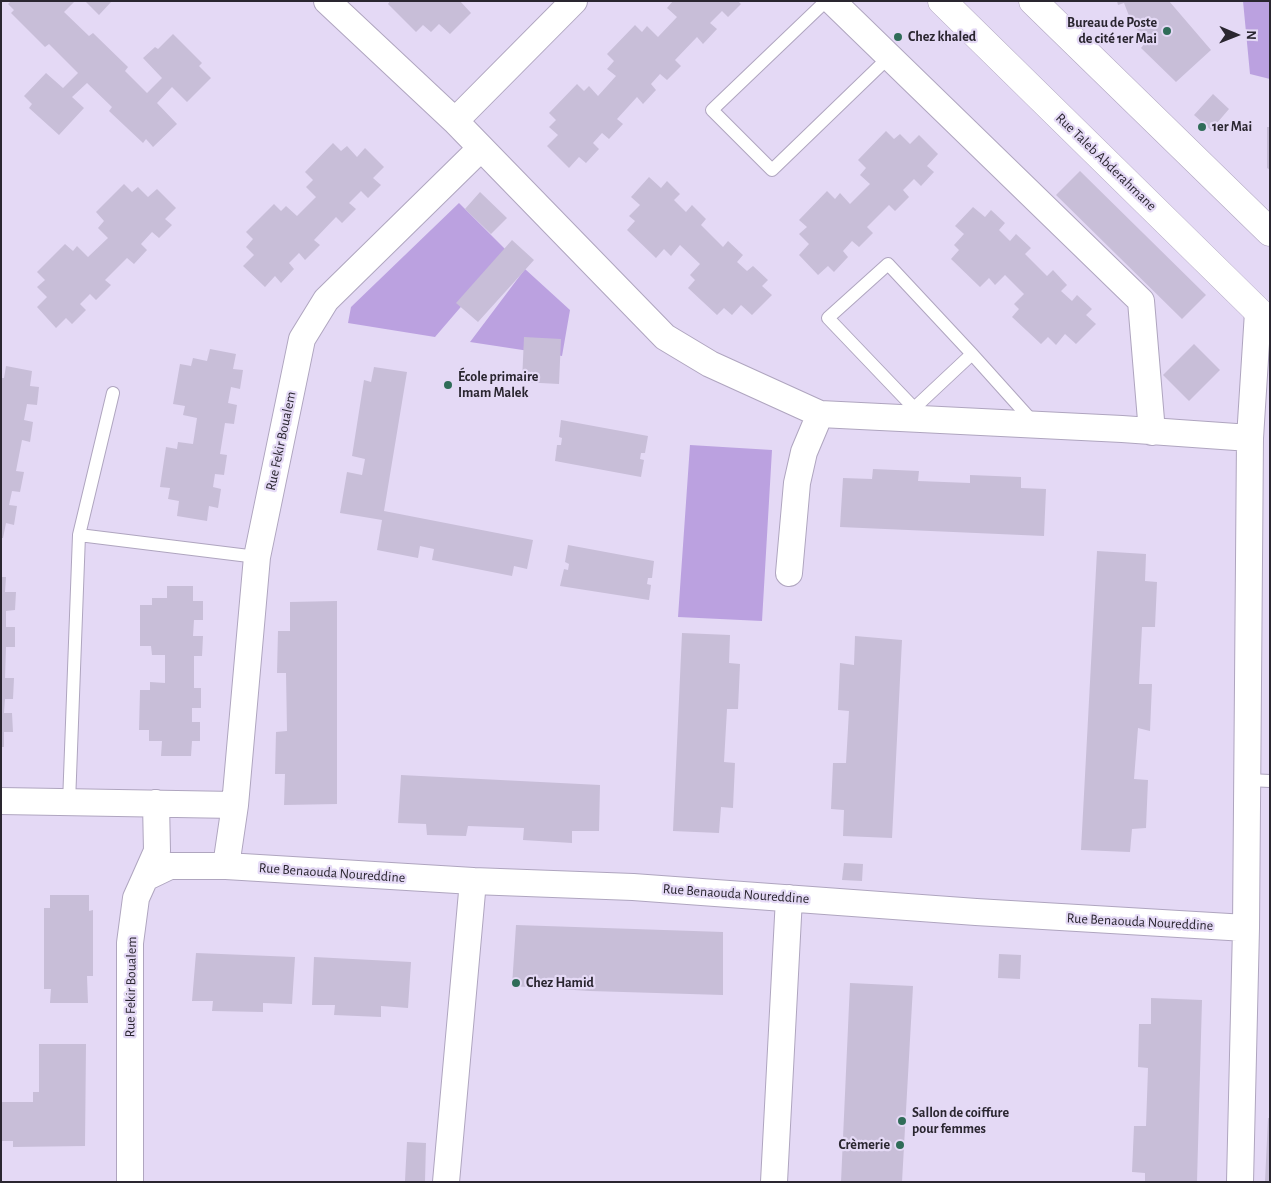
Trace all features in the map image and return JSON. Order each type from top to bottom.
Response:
[{"type":"main road","name":"Rue Taleb Abderahmane","points":[[942,1],[1264,318]]},
{"type":"main road","points":[[1033,1],[1270,232]]},
{"type":"street","points":[[327,1],[455,121],[665,337],[710,364],[820,414],[909,413],[1036,425],[1250,438]]},
{"type":"street","points":[[455,121],[574,1]]},
{"type":"street","points":[[832,1],[1141,301],[1152,432]]},
{"type":"street","name":"Rue Fekir Boualem","points":[[226,866],[235,805],[257,557],[302,339],[326,300],[481,148]]},
{"type":"street","points":[[1240,1182],[1246,928],[1259,781],[1250,438],[1264,318]]},
{"type":"street","points":[[789,573],[797,482],[804,452],[820,414]]},
{"type":"street","points":[[1,801],[235,805]]},
{"type":"street","name":"Rue Fekir Boualem","points":[[130,1182],[130,943],[136,898],[157,851],[156,803]]},
{"type":"street","points":[[145,878],[170,866],[226,866]]},
{"type":"street","name":"Rue Benaouda Noureddine","points":[[226,866],[473,881],[633,887],[976,912],[1246,928]]},
{"type":"street","points":[[446,1182],[473,881]]},
{"type":"street","points":[[774,1182],[790,898]]},
{"type":"lane","points":[[826,1],[712,110],[772,170],[889,57]]},
{"type":"lane","points":[[972,354],[909,413],[828,318],[888,264],[972,354],[1036,425]]},
{"type":"lane","points":[[69,803],[79,535],[114,393]]},
{"type":"lane","points":[[79,535],[257,557]]},
{"type":"shaded area","points":[[1243,1],[1270,1],[1270,79],[1250,74]]},
{"type":"shaded area","points":[[459,203],[508,252],[435,337],[348,323],[351,307]]},
{"type":"shaded area","points":[[525,269],[570,310],[562,356],[470,342]]},
{"type":"shaded area","points":[[690,445],[772,450],[762,621],[678,617]]},
{"type":"building","points":[[11,1],[75,1],[64,12],[89,36],[93,33],[128,67],[125,71],[147,93],[162,78],[143,58],[155,47],[158,49],[173,34],[202,63],[199,66],[211,78],[187,102],[172,87],[157,103],[177,124],[153,147],[146,139],[143,143],[109,111],[112,107],[87,83],[72,97],[84,108],[59,135],[29,108],[32,104],[24,96],[46,73],[63,88],[78,73],[49,44],[45,47],[11,13],[14,10],[8,4]]},
{"type":"building","points":[[85,1],[112,1],[99,15]]},
{"type":"building","points":[[390,1],[460,1],[471,13],[450,34],[439,24],[431,32],[423,25],[416,32],[388,4]]},
{"type":"building","points":[[673,1],[738,1],[741,4],[728,17],[722,11],[710,23],[717,29],[703,44],[697,37],[675,60],[681,66],[667,80],[660,74],[651,84],[656,90],[643,104],[637,97],[617,119],[623,124],[609,139],[602,133],[593,143],[599,149],[586,163],[579,157],[569,168],[547,146],[558,135],[549,127],[556,120],[549,113],[577,84],[584,91],[589,86],[598,96],[616,76],[607,69],[614,61],[607,54],[635,25],[642,32],[647,26],[658,37],[677,17],[667,8]]},
{"type":"building","name":"Bureau de Poste de cité 1er Mai","points":[[1117,1],[1169,1],[1211,50],[1176,82],[1141,48],[1146,42],[1131,21],[1124,3],[1118,5]]},
{"type":"building","points":[[1213,94],[1229,109],[1211,130],[1194,115]]},
{"type":"building","points":[[1267,127],[1270,127],[1270,170],[1267,168]]},
{"type":"building","points":[[886,131],[894,139],[900,134],[910,144],[919,135],[938,154],[927,166],[934,172],[921,186],[914,179],[903,190],[909,197],[895,211],[889,205],[867,227],[873,233],[859,247],[852,241],[843,251],[848,257],[834,272],[828,266],[818,275],[799,255],[809,244],[799,234],[807,227],[799,220],[827,191],[835,199],[840,193],[850,204],[870,184],[860,175],[866,168],[858,160]]},
{"type":"building","points":[[333,143],[341,151],[347,146],[357,157],[365,148],[384,167],[373,178],[381,185],[368,198],[361,191],[349,203],[356,209],[342,223],[336,217],[314,240],[320,245],[305,260],[299,253],[289,263],[294,269],[281,283],[275,276],[265,287],[243,266],[254,255],[246,247],[253,239],[246,232],[274,204],[281,211],[286,206],[297,216],[316,197],[306,187],[313,180],[305,172]]},
{"type":"building","points":[[1080,171],[1206,295],[1182,319],[1056,195]]},
{"type":"building","points":[[649,177],[661,188],[667,181],[680,194],[674,200],[686,212],[692,205],[706,219],[701,225],[723,247],[728,241],[743,255],[737,262],[747,271],[753,266],[768,280],[762,286],[772,295],[752,315],[741,305],[732,315],[724,308],[717,315],[688,288],[695,280],[690,275],[700,264],[680,245],[671,256],[664,249],[656,258],[627,230],[635,221],[629,216],[640,205],[631,197]]},
{"type":"building","points":[[124,184],[132,192],[138,187],[148,197],[157,189],[176,208],[165,219],[172,225],[159,238],[152,232],[141,244],[147,250],[134,264],[127,258],[105,280],[111,285],[96,300],[90,294],[80,304],[86,310],[72,324],[66,318],[56,328],[37,307],[47,297],[37,287],[45,280],[37,272],[65,244],[73,251],[77,246],[88,257],[108,238],[98,228],[104,221],[96,212]]},
{"type":"building","points":[[480,192],[507,218],[491,234],[465,209]]},
{"type":"building","points":[[973,207],[985,217],[991,210],[1005,223],[999,230],[1010,241],[1016,234],[1031,248],[1025,254],[1047,276],[1053,270],[1067,285],[1061,291],[1072,301],[1077,295],[1092,309],[1086,315],[1096,324],[1076,344],[1065,334],[1056,345],[1048,337],[1041,344],[1012,317],[1019,309],[1014,304],[1024,294],[1005,275],[995,285],[989,278],[980,287],[951,259],[959,250],[954,245],[964,234],[955,226]]},
{"type":"building","points":[[512,240],[534,260],[478,322],[456,303]]},
{"type":"building","points":[[524,337],[561,339],[559,384],[522,382]]},
{"type":"building","points":[[1194,344],[1220,370],[1189,401],[1163,375]]},
{"type":"building","points":[[210,349],[236,354],[233,369],[243,370],[240,389],[231,387],[228,403],[237,405],[234,424],[225,423],[220,454],[227,455],[224,475],[215,474],[213,487],[221,489],[218,508],[209,506],[207,521],[177,516],[179,501],[168,499],[170,488],[160,487],[166,447],[177,449],[178,442],[193,444],[197,418],[183,415],[185,406],[173,404],[180,364],[191,366],[193,358],[207,361]]},
{"type":"building","points":[[6,366],[32,371],[30,386],[39,387],[37,405],[27,404],[24,420],[33,422],[30,442],[22,440],[16,471],[24,472],[20,492],[12,491],[9,505],[17,506],[14,525],[6,523],[3,538],[1,538],[1,378],[4,378]]},
{"type":"building","points":[[374,367],[407,372],[384,511],[533,540],[527,569],[514,566],[512,576],[432,560],[434,549],[420,546],[418,558],[377,550],[382,520],[340,513],[347,472],[362,475],[365,459],[352,456],[364,380],[371,382]]},
{"type":"building","points":[[561,420],[648,436],[645,453],[641,453],[640,459],[644,460],[641,477],[555,461],[557,445],[561,445],[562,438],[559,437]]},
{"type":"building","points":[[873,469],[919,471],[918,481],[970,483],[970,475],[1021,477],[1021,488],[1046,489],[1044,536],[840,527],[843,478],[872,479]]},
{"type":"building","points":[[568,545],[654,561],[652,578],[648,578],[647,584],[651,585],[649,600],[560,586],[564,569],[568,570],[569,564],[565,562]]},
{"type":"building","points":[[1097,551],[1146,554],[1145,581],[1157,582],[1155,627],[1142,627],[1139,684],[1152,684],[1150,731],[1138,728],[1134,779],[1148,780],[1146,828],[1132,829],[1130,852],[1081,850]]},
{"type":"building","points":[[1,577],[6,577],[5,592],[16,592],[15,610],[6,611],[6,627],[15,627],[15,647],[6,647],[5,678],[14,678],[13,699],[5,699],[4,713],[12,713],[13,732],[4,732],[4,747],[1,747]]},
{"type":"building","points":[[167,586],[193,586],[193,601],[203,601],[203,620],[194,620],[193,636],[203,636],[202,656],[194,656],[194,688],[201,688],[201,708],[192,708],[192,722],[200,722],[200,741],[192,741],[191,756],[161,756],[162,741],[149,741],[149,730],[139,730],[140,690],[150,690],[150,682],[165,683],[165,655],[152,655],[151,646],[140,646],[140,605],[152,605],[152,598],[167,598]]},
{"type":"building","points":[[337,601],[337,804],[284,805],[285,774],[275,774],[276,732],[287,731],[286,673],[277,673],[278,631],[290,631],[290,602]]},
{"type":"building","points":[[682,633],[730,635],[729,663],[740,664],[738,709],[727,709],[724,762],[735,763],[733,808],[721,807],[719,833],[673,831]]},
{"type":"building","points":[[855,636],[902,640],[892,838],[843,836],[844,810],[831,809],[833,763],[846,763],[849,711],[838,710],[840,663],[854,665]]},
{"type":"building","points":[[401,775],[600,785],[599,831],[572,831],[572,843],[523,840],[524,828],[468,826],[466,836],[427,835],[426,824],[398,823]]},
{"type":"building","points":[[844,863],[863,864],[862,881],[842,880]]},
{"type":"building","points":[[50,895],[89,895],[89,911],[93,910],[93,976],[87,976],[88,1003],[50,1003],[51,989],[44,989],[44,908],[50,908]]},
{"type":"building","points":[[516,925],[723,932],[723,995],[590,991],[512,986]]},
{"type":"building","points":[[196,953],[295,957],[292,1004],[263,1003],[263,1012],[212,1011],[213,1001],[192,1001]]},
{"type":"building","points":[[999,954],[1021,955],[1020,979],[998,978]]},
{"type":"building","points":[[314,957],[411,962],[408,1008],[381,1006],[381,1017],[334,1015],[335,1005],[312,1005]]},
{"type":"building","points":[[850,983],[913,986],[902,1182],[841,1182]]},
{"type":"building","points":[[1151,998],[1202,1000],[1197,1182],[1145,1182],[1145,1173],[1132,1172],[1134,1126],[1146,1126],[1148,1068],[1138,1067],[1139,1024],[1151,1024]]},
{"type":"building","points":[[39,1044],[86,1044],[85,1146],[13,1147],[13,1141],[1,1141],[1,1102],[33,1102],[33,1092],[39,1092]]},
{"type":"building","points":[[1268,1118],[1270,1118],[1270,1182],[1265,1182]]},
{"type":"building","points":[[407,1142],[426,1143],[425,1181],[405,1181]]},
{"type":"place","name":"Bureau de Poste de cité 1er Mai","points":[[1167,31]]},
{"type":"place","name":"Chez khaled","points":[[898,37]]},
{"type":"place","name":"1er Mai","points":[[1202,127]]},
{"type":"place","name":"École primaire Imam Malek","points":[[448,385]]},
{"type":"place","name":"Chez Hamid","points":[[516,983]]},
{"type":"place","name":"Sallon de coiffure pour femmes","points":[[902,1121]]},
{"type":"place","name":"Crèmerie","points":[[900,1145]]}]
